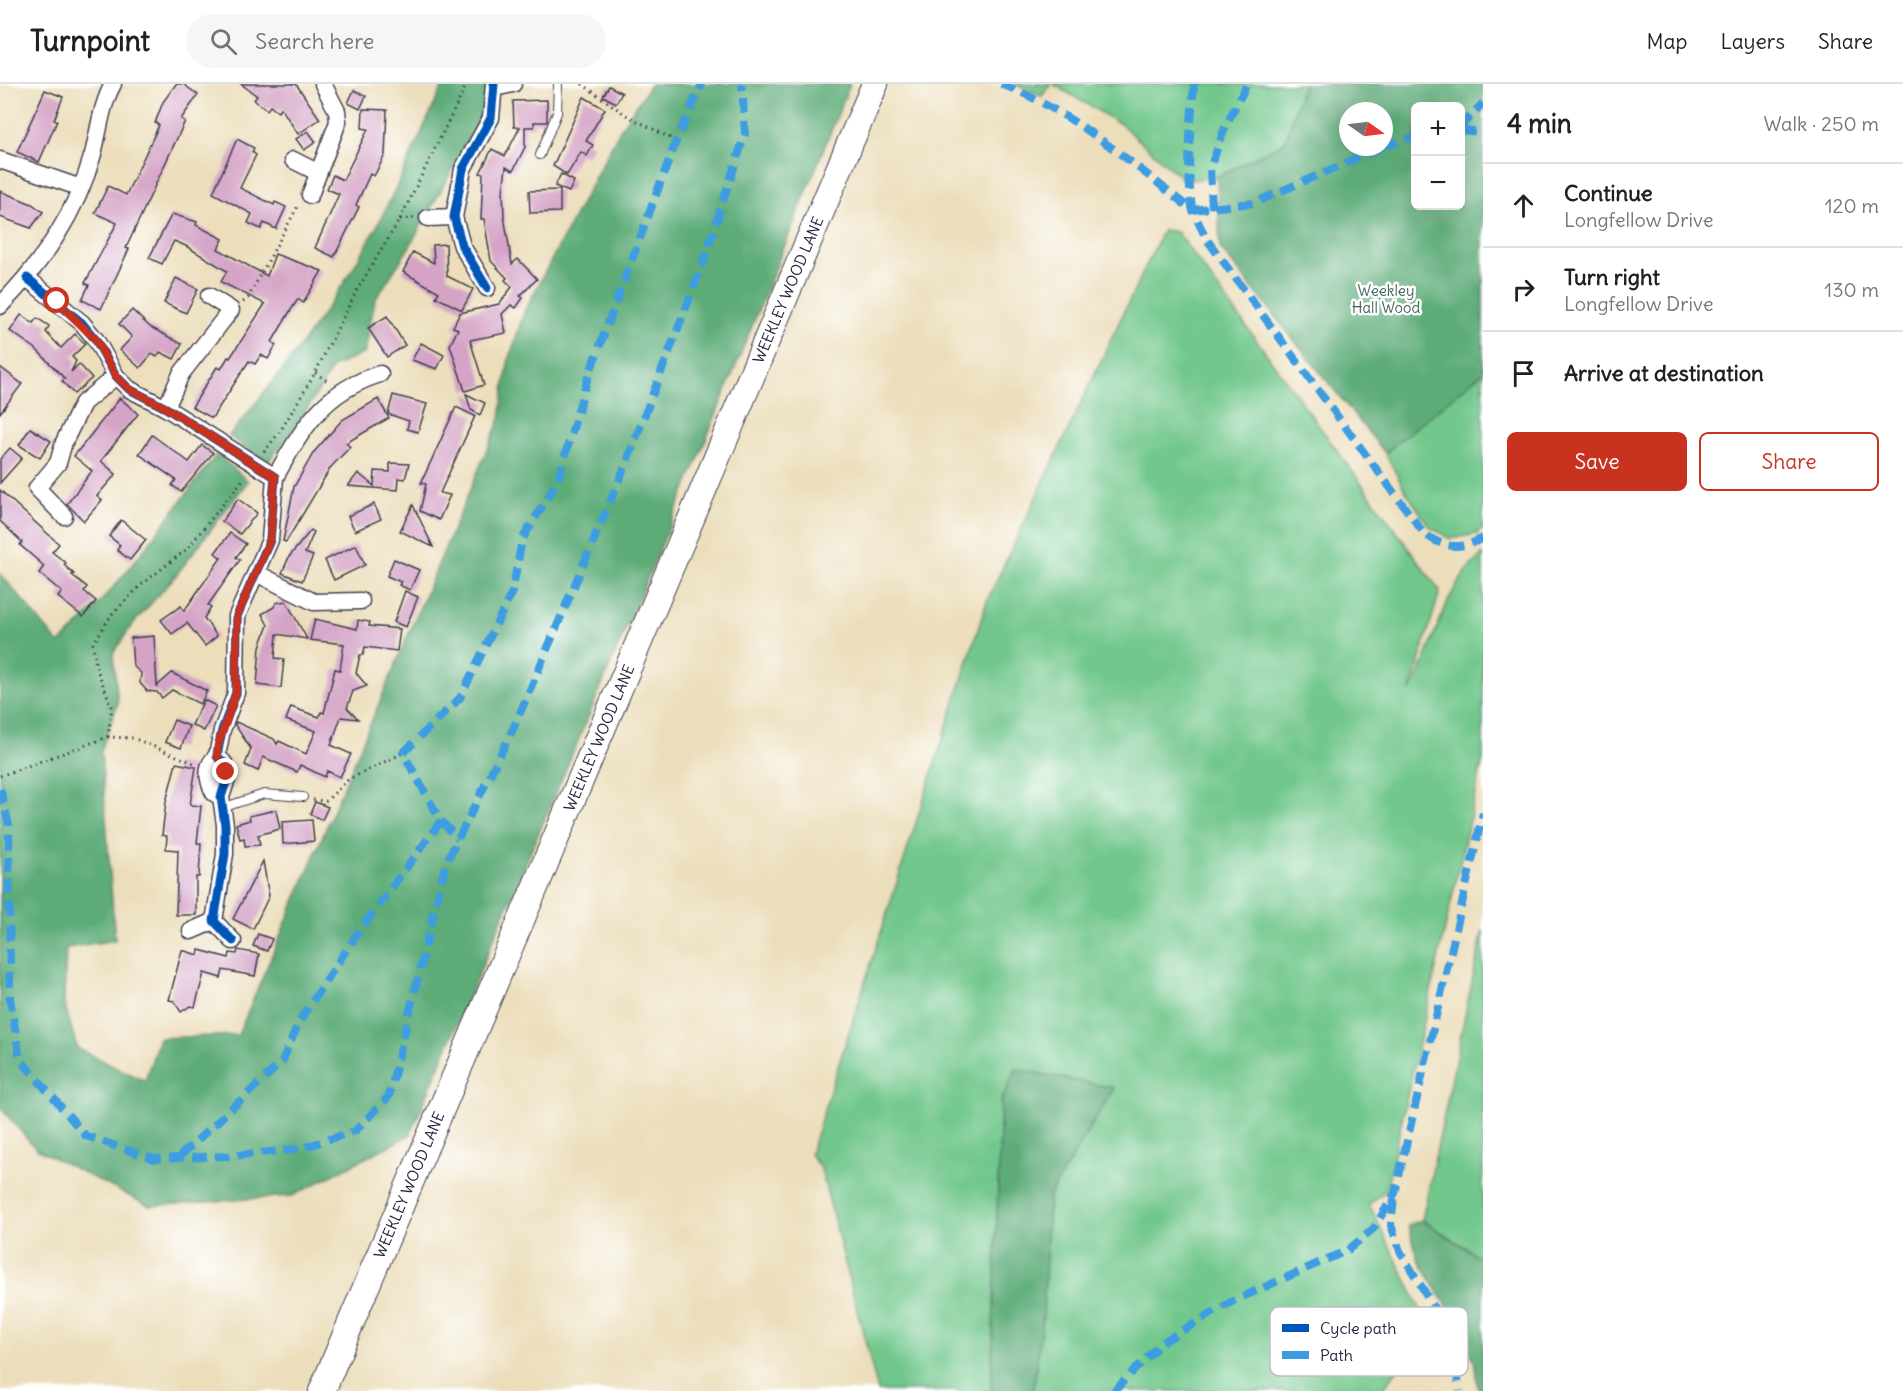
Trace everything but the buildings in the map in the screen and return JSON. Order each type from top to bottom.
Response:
[{"type":"main road","name":"WEEKLEY WOOD LANE","points":[[322,1391],[875,84]]},
{"type":"street","points":[[0,306],[27,278],[60,233],[81,188],[104,106],[113,84]]},
{"type":"street","points":[[310,195],[317,172],[334,138],[338,122],[337,111],[323,84]]},
{"type":"street","points":[[487,288],[462,246],[454,217],[463,170],[491,118],[494,86],[513,84]]},
{"type":"street","points":[[0,160],[81,188]]},
{"type":"street","points":[[293,160],[317,172]]},
{"type":"street","points":[[428,218],[454,217]]},
{"type":"street","points":[[27,278],[82,323],[96,340],[116,376],[129,389],[166,408],[275,477]]},
{"type":"street","points":[[166,408],[181,374],[231,310],[209,296]]},
{"type":"street","points":[[221,802],[210,785],[208,771],[212,760],[217,756],[222,730],[236,693],[237,616],[270,540],[275,477],[319,410],[341,389],[380,374]]},
{"type":"street","points":[[64,516],[37,488],[58,463],[64,442],[83,403],[116,376]]},
{"type":"street","points":[[256,573],[314,602],[361,601]]},
{"type":"street","points":[[214,921],[225,854],[225,825],[221,802],[227,779],[224,763],[217,756]]},
{"type":"street","points":[[191,931],[214,921]]},
{"type":"street","points":[[214,921],[233,941]]},
{"type":"lane","points":[[540,155],[557,113],[558,84]]},
{"type":"lane","points":[[221,802],[264,794],[303,796]]},
{"type":"path","points":[[108,737],[112,707],[96,667],[93,644],[112,614],[141,585],[187,549],[281,430],[315,373],[357,290],[400,219],[466,84]]},
{"type":"path","points":[[582,84],[626,115],[676,141]]},
{"type":"path","points":[[231,310],[248,298],[302,200],[310,195]]},
{"type":"path","points":[[315,373],[327,381]]},
{"type":"path","points":[[0,776],[108,737],[133,738],[182,756],[208,771]]},
{"type":"path","points":[[303,796],[326,801],[349,779],[403,753]]},
{"type":"green space","points":[[444,84],[487,84],[485,103],[469,140],[408,249],[375,300],[365,353],[333,367],[297,425],[267,463],[229,436],[308,335],[344,283],[376,228]]},
{"type":"green space","points":[[651,84],[850,84],[699,457],[410,1135],[292,1196],[149,1206],[36,1149],[0,1107],[0,573],[59,644],[123,576],[217,454],[248,481],[177,574],[133,624],[113,653],[118,703],[101,751],[115,940],[66,948],[64,1002],[77,1048],[145,1081],[159,1038],[238,1035],[500,419],[508,363],[524,312],[621,128]]},
{"type":"green space","points":[[1014,84],[1051,84],[1042,96]]},
{"type":"green space","points":[[1053,84],[1303,84],[1285,142],[1217,177],[1185,181],[1122,125]]},
{"type":"green space","name":"Weekley Hall Wood","points":[[1303,84],[1483,84],[1483,372],[1385,453],[1220,248],[1217,177],[1285,142]]},
{"type":"green space","points":[[1163,230],[1177,232],[1440,591],[1410,692],[1448,601],[1469,568],[1483,554],[1483,760],[1386,1190],[1369,1204],[1419,1307],[1270,1307],[1270,1376],[1393,1376],[1382,1391],[1033,1391],[1043,1315],[1049,1196],[1114,1088],[1016,1069],[1001,1103],[991,1391],[878,1391],[821,1169],[810,1154],[987,601]]},
{"type":"green space","points":[[1483,372],[1483,529],[1477,534],[1450,539],[1429,526],[1405,490],[1385,453]]},
{"type":"green space","points":[[1483,930],[1483,1259],[1422,1220]]},
{"type":"green space","points":[[1016,1069],[1114,1088],[1049,1196],[1043,1315],[1033,1391],[991,1391],[1001,1102]]},
{"type":"green space","points":[[1422,1220],[1483,1259],[1483,1391],[1478,1391],[1474,1360],[1468,1347],[1468,1307],[1447,1307],[1419,1261],[1408,1225]]},
{"type":"marked path","points":[[180,1156],[282,1062],[300,1020],[355,937],[441,821],[403,753],[460,698],[512,592],[522,540],[558,480],[587,380],[676,141],[702,84]]},
{"type":"marked path","points":[[0,789],[9,825],[10,999],[20,1059],[86,1136],[154,1159],[230,1156],[299,1149],[355,1131],[389,1096],[446,863],[514,727],[624,469],[702,266],[745,134],[742,84]]},
{"type":"marked path","points":[[1001,84],[1027,95],[1077,124],[1192,210],[1254,203],[1361,156]]},
{"type":"marked path","points":[[1194,84],[1190,192],[1193,210],[1205,237],[1423,532],[1437,542],[1452,546],[1467,545],[1483,538]]},
{"type":"marked path","points":[[1212,208],[1210,168],[1226,125],[1247,84]]},
{"type":"marked path","points":[[1465,122],[1483,103]]},
{"type":"marked path","points":[[1465,130],[1483,132]]},
{"type":"marked path","points":[[1393,143],[1411,138]]},
{"type":"marked path","points":[[1114,1391],[1161,1343],[1231,1302],[1348,1250],[1374,1228],[1395,1193],[1483,813]]},
{"type":"marked path","points":[[441,821],[458,839]]},
{"type":"marked path","points":[[1394,1199],[1391,1225],[1400,1251],[1433,1307]]},
{"type":"marked path","points":[[1457,1376],[1460,1391]]},
{"type":"cycle path","points":[[487,288],[462,246],[454,217],[463,169],[491,118],[494,84]]},
{"type":"cycle path","points":[[27,278],[82,323],[96,340],[116,376],[129,389],[166,408],[275,477],[270,540],[237,616],[236,693],[222,730],[217,756],[224,763],[227,779],[221,797],[225,825],[225,854],[214,921],[233,941]]},
{"type":"route","points":[[57,301],[82,323],[96,340],[116,376],[129,389],[166,408],[275,477],[269,524],[270,540],[237,616],[236,693],[222,730],[217,756],[224,763],[226,772]]}]
